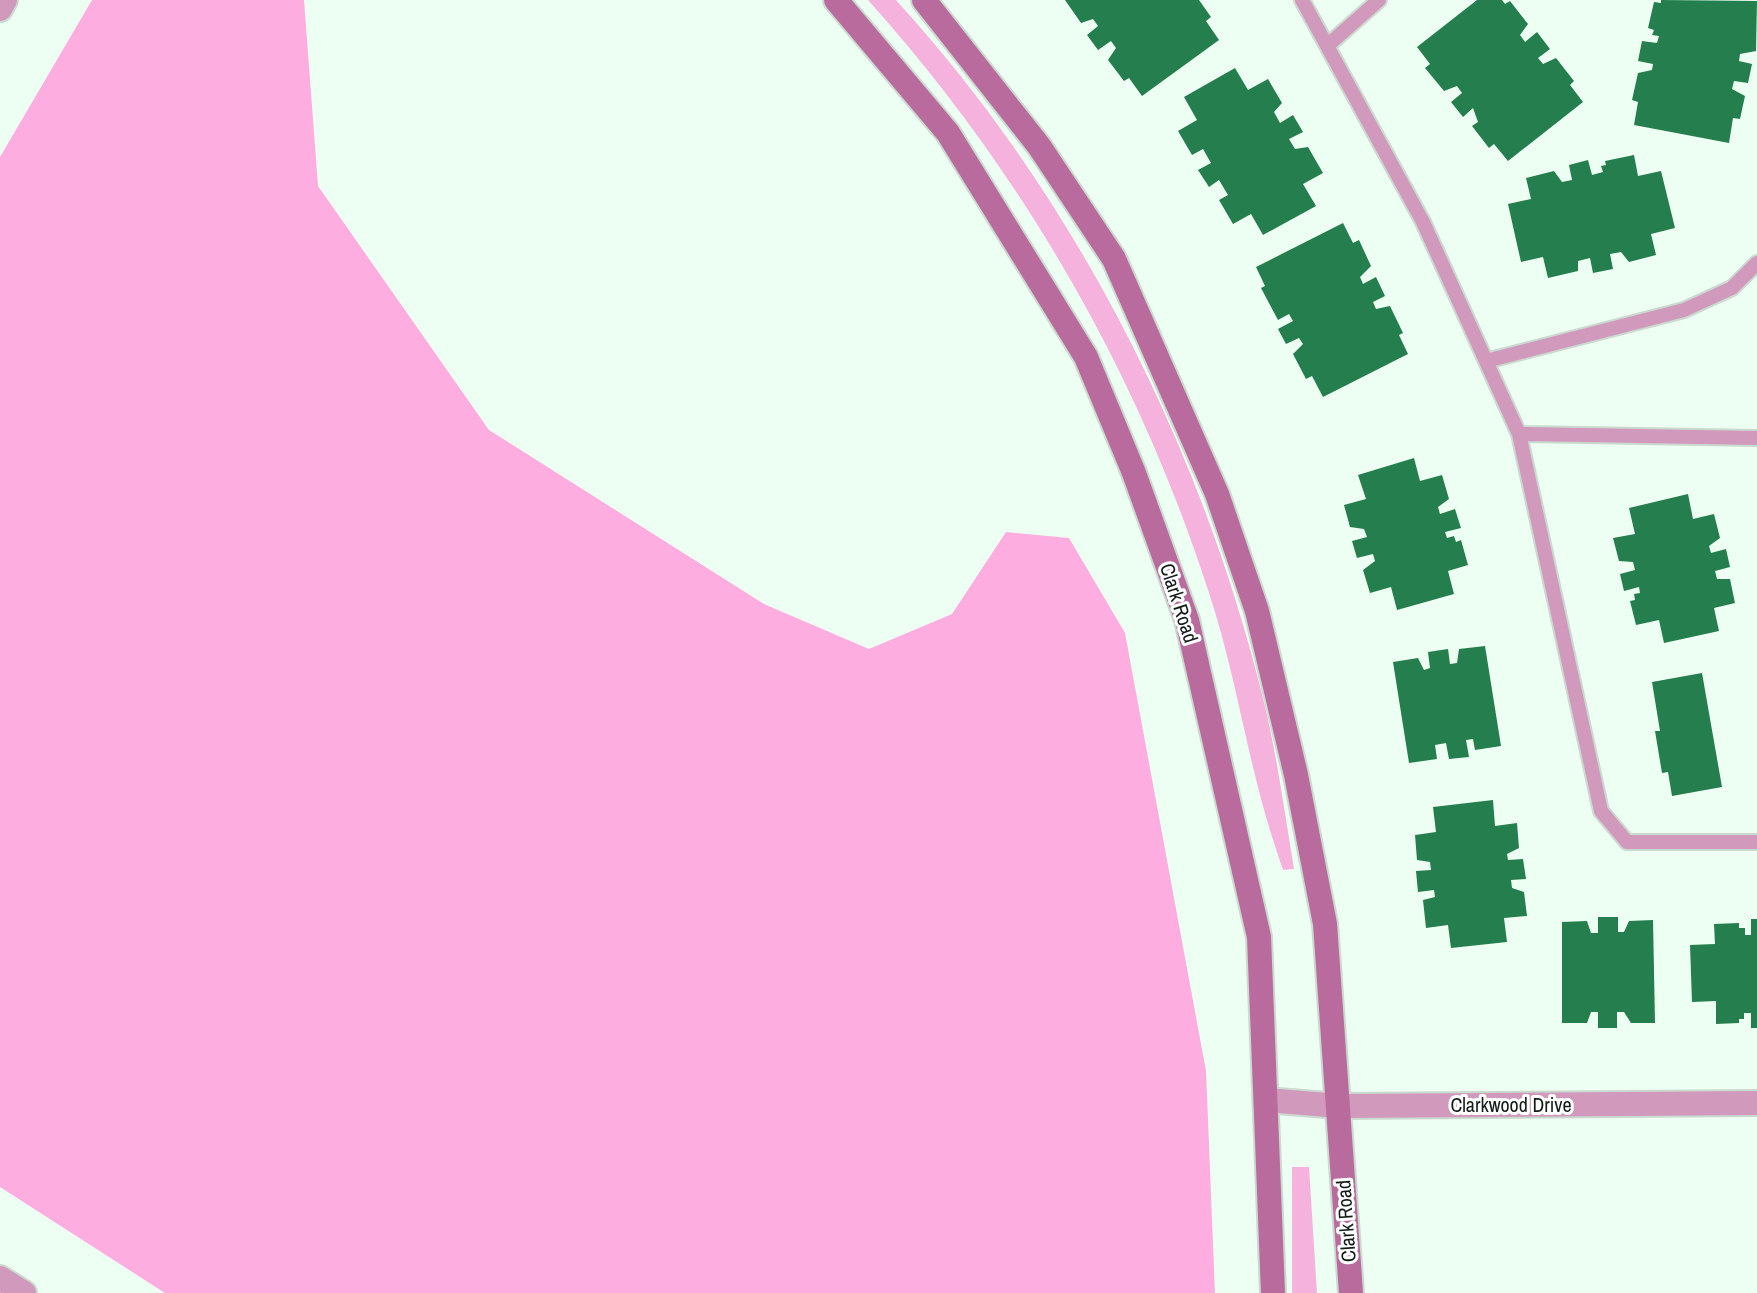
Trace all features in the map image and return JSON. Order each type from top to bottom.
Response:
[{"type":"main road","name":"Clark Road","points":[[836,0],[948,133],[1086,357],[1134,473],[1187,620],[1259,937],[1273,1293]]},
{"type":"main road","name":"Clark Road","points":[[929,2],[1039,146],[1114,259],[1217,494],[1257,611],[1296,775],[1325,924],[1351,1293]]},
{"type":"street","points":[[0,9],[5,0]]},
{"type":"street","name":"Clarkwood Drive","points":[[1266,1100],[1339,1106],[1757,1103]]},
{"type":"street","points":[[0,1278],[24,1293]]},
{"type":"lane","points":[[1302,0],[1423,222],[1519,434],[1601,811],[1627,842],[1757,842]]},
{"type":"lane","points":[[1327,46],[1379,0]]},
{"type":"lane","points":[[1486,361],[1684,310],[1732,288],[1757,263]]},
{"type":"lane","points":[[1519,434],[1757,438]]},
{"type":"shaded area","points":[[92,0],[304,0],[318,186],[489,430],[764,604],[869,649],[952,614],[1006,532],[1069,538],[1125,633],[1206,1071],[1215,1293],[165,1293],[0,1187],[0,157]]},
{"type":"shaded area","points":[[868,0],[896,0],[960,75],[1018,154],[1072,236],[1120,322],[1164,411],[1202,503],[1234,596],[1261,690],[1294,869],[1283,870],[1274,843],[1208,590],[1147,430],[1110,352],[1025,205],[924,66]]},
{"type":"shaded area","points":[[1292,1167],[1309,1167],[1317,1293],[1292,1293]]},
{"type":"building","points":[[1065,0],[1199,0],[1211,17],[1206,21],[1219,40],[1142,96],[1129,78],[1124,81],[1108,60],[1116,48],[1111,41],[1098,50],[1087,35],[1098,26],[1093,19],[1081,23]]},
{"type":"building","points":[[1477,0],[1502,0],[1505,4],[1510,1],[1528,24],[1520,35],[1525,42],[1537,32],[1550,49],[1538,58],[1543,64],[1556,58],[1574,81],[1570,85],[1583,102],[1508,161],[1494,144],[1489,148],[1472,126],[1478,122],[1473,108],[1463,117],[1451,102],[1462,93],[1457,86],[1444,91],[1425,68],[1430,64],[1417,47]]},
{"type":"building","points":[[1661,0],[1757,1],[1756,51],[1740,54],[1739,61],[1752,64],[1748,83],[1734,81],[1732,89],[1745,96],[1740,119],[1733,118],[1729,143],[1634,125],[1638,102],[1632,100],[1638,73],[1652,70],[1653,64],[1638,61],[1642,41],[1657,43],[1659,36],[1652,35],[1654,30],[1648,28],[1654,2],[1661,3]]},
{"type":"building","points":[[1235,68],[1248,90],[1268,79],[1282,103],[1274,112],[1280,123],[1293,115],[1303,132],[1289,139],[1295,149],[1308,147],[1323,173],[1303,184],[1316,206],[1263,235],[1251,214],[1233,224],[1219,200],[1228,195],[1219,180],[1209,187],[1198,170],[1211,163],[1203,149],[1192,155],[1178,131],[1197,120],[1184,97]]},
{"type":"building","points":[[1634,155],[1638,176],[1661,171],[1675,228],[1651,234],[1656,255],[1629,262],[1621,252],[1610,254],[1613,269],[1593,273],[1590,258],[1578,261],[1578,271],[1548,278],[1543,257],[1521,262],[1508,204],[1531,199],[1526,178],[1554,171],[1562,182],[1572,180],[1569,165],[1588,160],[1592,175],[1603,172],[1601,166],[1606,165],[1605,161]]},
{"type":"building","points":[[1343,223],[1353,243],[1359,240],[1371,266],[1360,277],[1363,284],[1376,277],[1385,296],[1373,302],[1376,309],[1390,306],[1403,333],[1399,335],[1408,354],[1323,397],[1312,376],[1306,379],[1293,354],[1303,344],[1299,338],[1286,344],[1278,329],[1293,321],[1289,314],[1278,320],[1261,288],[1265,286],[1256,267]]},
{"type":"building","points":[[1414,458],[1420,481],[1442,475],[1449,499],[1438,507],[1440,514],[1455,509],[1461,528],[1445,532],[1447,538],[1454,536],[1456,542],[1461,540],[1468,565],[1448,571],[1454,594],[1397,610],[1391,587],[1370,593],[1363,570],[1375,561],[1373,554],[1357,558],[1352,541],[1367,537],[1364,529],[1350,527],[1344,505],[1366,499],[1358,475]]},
{"type":"building","points":[[1688,494],[1693,519],[1714,514],[1720,538],[1709,546],[1711,553],[1726,549],[1730,567],[1715,571],[1717,579],[1730,579],[1735,603],[1714,608],[1719,631],[1664,643],[1659,620],[1636,625],[1630,601],[1635,600],[1634,594],[1640,593],[1639,587],[1624,591],[1620,574],[1635,570],[1633,562],[1619,561],[1613,538],[1635,534],[1629,508]]},
{"type":"building","points":[[1485,646],[1501,746],[1475,750],[1473,739],[1466,740],[1469,757],[1449,759],[1446,743],[1435,745],[1437,759],[1409,763],[1393,662],[1418,658],[1424,670],[1430,668],[1428,652],[1448,649],[1450,664],[1457,663],[1459,649]]},
{"type":"building","points":[[1702,673],[1722,787],[1672,796],[1668,772],[1662,773],[1655,731],[1660,731],[1652,682]]},
{"type":"building","points":[[1493,800],[1495,826],[1517,823],[1519,848],[1507,854],[1508,860],[1523,859],[1526,879],[1511,880],[1512,888],[1524,892],[1527,916],[1504,918],[1507,942],[1451,948],[1448,925],[1426,928],[1423,900],[1435,897],[1434,890],[1418,892],[1416,871],[1431,870],[1430,862],[1417,860],[1415,835],[1436,832],[1433,807]]},
{"type":"building","points":[[1598,917],[1618,917],[1618,932],[1624,932],[1629,921],[1653,920],[1655,1023],[1631,1023],[1624,1012],[1617,1012],[1617,1028],[1598,1028],[1598,1012],[1591,1012],[1587,1023],[1562,1023],[1562,922],[1587,921],[1591,933],[1598,933]]},
{"type":"building","points":[[1751,919],[1757,919],[1757,1028],[1751,1028],[1751,1013],[1744,1013],[1744,1019],[1739,1019],[1739,1023],[1716,1024],[1716,1001],[1692,1002],[1690,945],[1715,944],[1714,924],[1739,923],[1739,928],[1745,928],[1745,935],[1751,935]]}]
